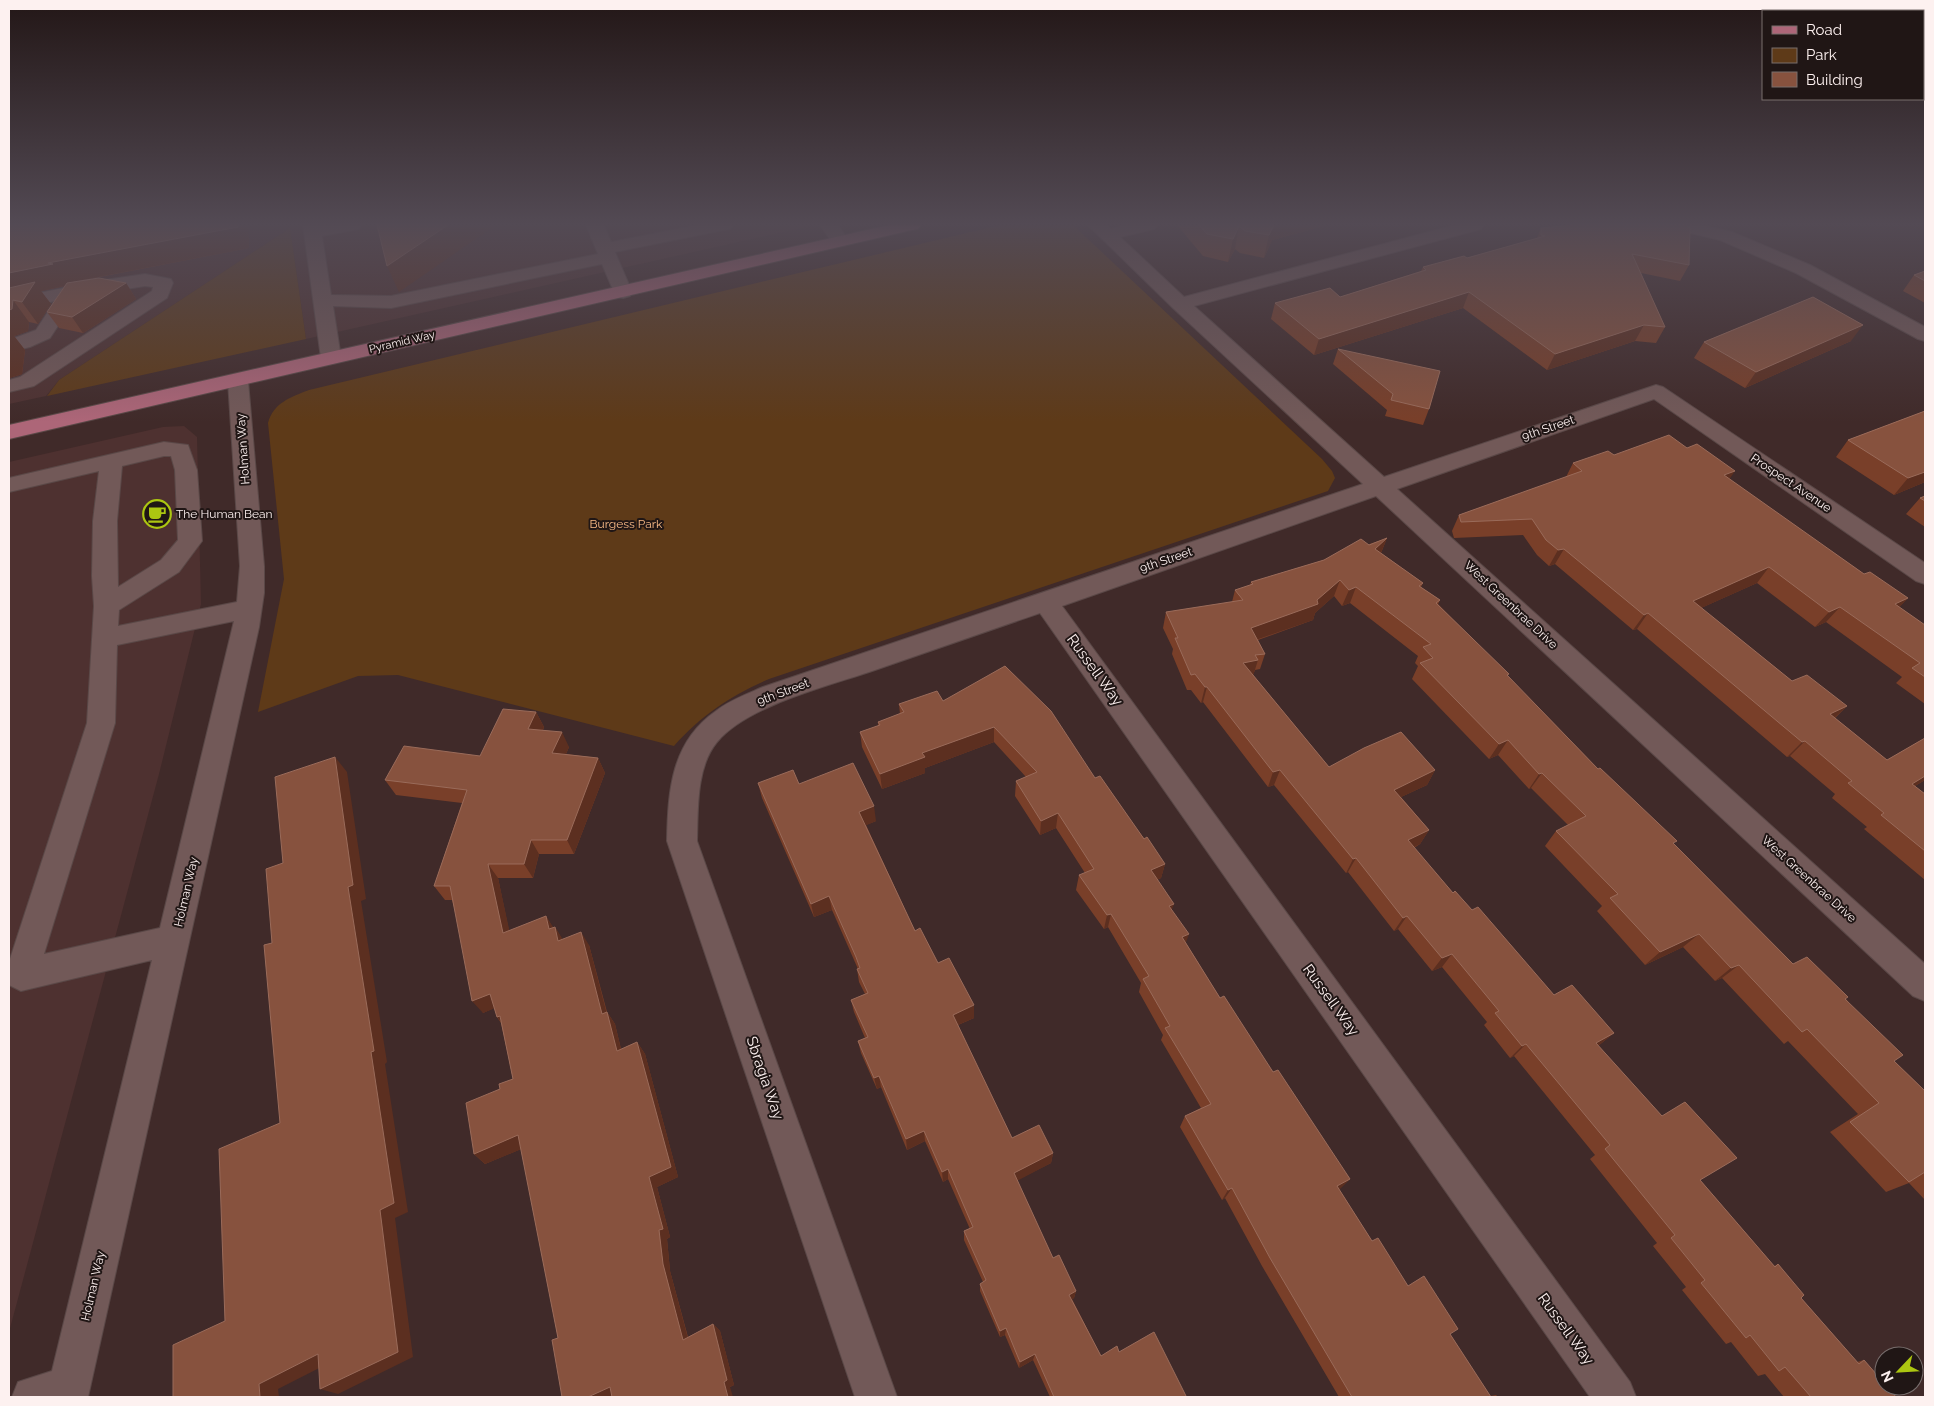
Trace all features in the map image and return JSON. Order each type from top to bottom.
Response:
[{"type":"main road","name":"Pyramid Way","points":[[9,432],[629,291]]},
{"type":"street","points":[[9,305],[84,291]]},
{"type":"street","points":[[9,386],[27,382],[160,294],[161,291]]},
{"type":"street","points":[[322,291],[331,358]]},
{"type":"street","points":[[323,300],[391,302],[441,291]]},
{"type":"street","name":"West Greenbrae Drive","points":[[1166,291],[1925,985]]},
{"type":"street","points":[[1180,304],[1230,291]]},
{"type":"street","points":[[1844,291],[1925,335]]},
{"type":"street","points":[[9,346],[23,343],[43,334],[70,293]]},
{"type":"street","name":"Holman Way","points":[[56,1394],[174,940],[231,697],[248,609],[252,566],[238,380]]},
{"type":"street","name":"9th Street","points":[[693,756],[707,734],[726,718],[773,694],[1046,602],[1656,391]]},
{"type":"street","name":"Prospect Avenue","points":[[1656,391],[1925,574]]},
{"type":"street","points":[[9,485],[164,449],[180,450],[186,470],[190,541],[170,566],[107,606]]},
{"type":"street","points":[[111,461],[107,488],[104,576],[107,606],[101,723],[21,975],[174,940]]},
{"type":"street","name":"Russell Way","points":[[1046,602],[1616,1397]]},
{"type":"street","points":[[104,638],[248,609]]},
{"type":"street","name":"Sbragia Way","points":[[693,756],[683,798],[682,841],[876,1397]]},
{"type":"shaded area","points":[[9,291],[195,291],[59,380],[46,396],[9,404]]},
{"type":"shaded area","points":[[299,291],[522,291],[306,339]]},
{"type":"shaded area","points":[[184,426],[197,437],[201,604],[159,774],[9,1332],[9,462],[163,427]]},
{"type":"green space","points":[[195,291],[299,291],[306,339],[47,396],[59,380]]},
{"type":"green space","name":"Burgess Park","points":[[725,291],[1143,291],[1322,459],[1335,478],[1328,491],[769,679],[742,692],[706,715],[674,746],[398,675],[358,676],[258,712],[284,579],[268,423],[270,416],[278,406],[296,395],[309,390]]},
{"type":"building","points":[[9,291],[29,291],[22,302],[13,300],[12,309],[9,310]]},
{"type":"building","points":[[62,291],[114,291],[72,317],[47,312]]},
{"type":"building","points":[[1320,291],[1333,291],[1340,297],[1360,291],[1649,291],[1665,327],[1644,325],[1555,354],[1469,292],[1319,339],[1275,303]]},
{"type":"building","points":[[1813,297],[1863,325],[1756,372],[1704,342]]},
{"type":"building","points":[[1338,349],[1440,371],[1429,409],[1391,400],[1393,394]]},
{"type":"building","points":[[1925,411],[1925,472],[1908,478],[1848,440]]},
{"type":"building","points":[[1669,435],[1687,448],[1697,444],[1735,471],[1724,475],[1864,574],[1870,572],[1908,598],[1895,604],[1925,625],[1925,677],[1912,668],[1920,663],[1840,607],[1829,612],[1769,567],[1693,601],[1792,681],[1807,675],[1847,706],[1830,714],[1887,760],[1925,738],[1925,776],[1912,784],[1925,794],[1925,851],[1881,815],[1884,813],[1848,783],[1852,781],[1805,741],[1802,742],[1648,613],[1644,615],[1564,549],[1558,550],[1546,540],[1532,519],[1461,522],[1459,515],[1582,471],[1573,463],[1608,451],[1614,455]]},
{"type":"building","points":[[1387,538],[1375,549],[1423,583],[1419,586],[1440,600],[1436,603],[1509,674],[1507,675],[1598,769],[1600,768],[1677,841],[1673,843],[1793,964],[1807,957],[1848,997],[1845,999],[1903,1055],[1894,1061],[1925,1091],[1925,1172],[1909,1182],[1850,1122],[1879,1103],[1807,1029],[1802,1032],[1739,965],[1731,968],[1699,934],[1660,952],[1610,898],[1618,894],[1556,831],[1586,816],[1542,773],[1539,774],[1508,740],[1499,744],[1420,663],[1433,658],[1423,647],[1431,644],[1356,587],[1349,590],[1340,580],[1317,600],[1318,604],[1251,628],[1265,654],[1255,655],[1258,660],[1243,663],[1329,767],[1364,748],[1401,732],[1435,770],[1394,790],[1429,830],[1408,840],[1453,893],[1455,891],[1472,910],[1478,907],[1554,995],[1572,985],[1614,1033],[1596,1043],[1662,1116],[1685,1102],[1737,1158],[1700,1180],[1775,1267],[1778,1264],[1804,1295],[1801,1298],[1859,1364],[1864,1360],[1874,1372],[1874,1396],[1896,1397],[1811,1397],[1785,1367],[1779,1371],[1750,1335],[1746,1338],[1701,1283],[1705,1280],[1671,1238],[1675,1235],[1605,1149],[1610,1145],[1526,1044],[1522,1046],[1495,1013],[1499,1011],[1452,954],[1442,958],[1407,916],[1403,918],[1356,858],[1353,859],[1280,770],[1273,772],[1207,687],[1195,674],[1191,675],[1175,638],[1178,638],[1166,612],[1243,600],[1235,590],[1253,584],[1251,582],[1324,560],[1361,539],[1369,545]]},
{"type":"building","points":[[1005,666],[1051,711],[1095,778],[1100,776],[1144,839],[1147,837],[1165,864],[1151,870],[1174,904],[1169,906],[1189,934],[1182,937],[1220,998],[1224,996],[1273,1072],[1278,1070],[1350,1179],[1337,1186],[1372,1241],[1378,1238],[1408,1286],[1424,1276],[1458,1329],[1450,1334],[1491,1397],[1352,1397],[1270,1258],[1232,1188],[1228,1190],[1185,1116],[1211,1104],[1165,1028],[1170,1026],[1143,979],[1149,976],[1111,914],[1107,915],[1079,875],[1094,869],[1058,813],[1041,821],[1016,781],[1037,772],[994,727],[922,753],[925,757],[880,774],[860,732],[880,725],[878,722],[904,712],[899,704],[937,691],[943,701]]},
{"type":"building","points":[[503,709],[536,712],[528,729],[562,732],[552,753],[598,758],[567,840],[531,840],[524,864],[488,864],[503,933],[546,916],[549,929],[555,927],[558,941],[581,932],[602,1014],[607,1012],[617,1051],[637,1042],[671,1167],[649,1177],[663,1229],[659,1230],[663,1264],[683,1340],[713,1324],[727,1380],[724,1382],[728,1397],[612,1397],[610,1387],[588,1397],[562,1397],[552,1340],[558,1338],[518,1135],[474,1154],[466,1103],[500,1089],[499,1084],[513,1079],[500,1016],[497,1017],[490,994],[472,1001],[450,886],[434,886],[467,790],[385,780],[404,746],[480,756]]},
{"type":"building","points":[[335,757],[353,885],[348,887],[374,1051],[371,1052],[394,1203],[380,1210],[398,1352],[320,1389],[318,1354],[259,1384],[260,1397],[173,1397],[173,1345],[225,1321],[219,1149],[280,1123],[264,945],[272,943],[266,869],[283,863],[275,777]]},
{"type":"building","points":[[853,763],[874,806],[859,812],[915,931],[920,928],[938,963],[949,958],[974,1005],[953,1015],[1012,1138],[1039,1125],[1053,1153],[1014,1173],[1053,1258],[1059,1255],[1076,1291],[1069,1295],[1101,1356],[1117,1346],[1119,1352],[1154,1332],[1186,1396],[1054,1397],[1035,1354],[1020,1362],[1006,1328],[1000,1331],[980,1284],[986,1280],[964,1231],[973,1227],[948,1169],[942,1172],[924,1131],[906,1139],[879,1076],[874,1078],[858,1041],[868,1037],[851,1000],[868,993],[857,969],[860,968],[856,957],[829,896],[811,904],[758,783],[793,770],[799,784]]},
{"type":"place","name":"The Human Bean","points":[[157,514]]}]
